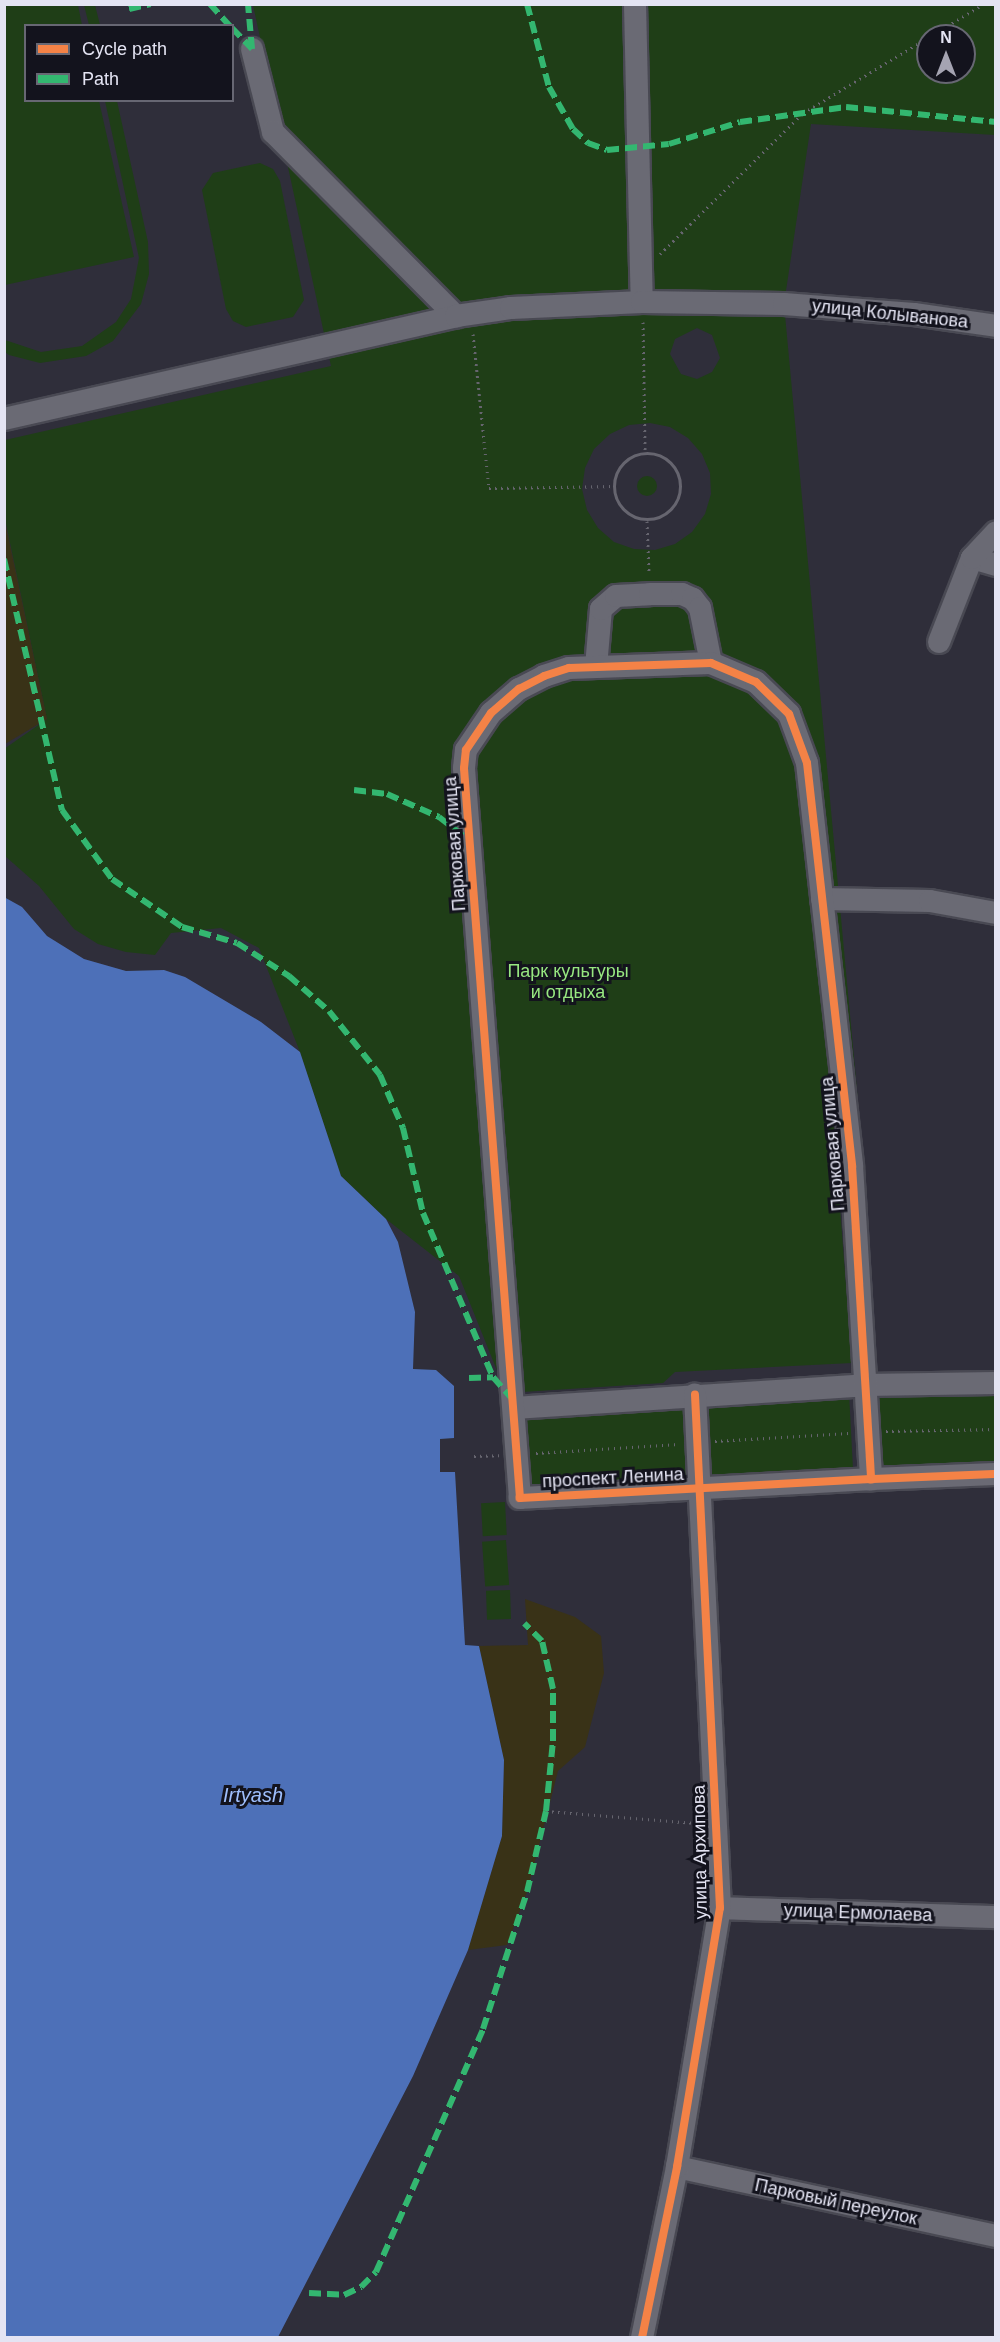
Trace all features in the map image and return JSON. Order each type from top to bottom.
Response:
[{"type":"street","points":[[635,4],[642,302]]},
{"type":"street","points":[[252,49],[273,132],[463,314]]},
{"type":"street","name":"улица Колыванова","points":[[4,419],[463,314],[642,302],[784,304],[915,314],[996,326]]},
{"type":"street","points":[[939,642],[972,558],[996,532]]},
{"type":"street","points":[[972,558],[996,565]]},
{"type":"street","points":[[596,667],[601,609],[616,596],[650,594],[682,594],[693,599],[700,608],[711,663]]},
{"type":"street","name":"Парковая улица","points":[[514,1408],[464,768],[466,750],[491,713],[519,688],[569,668],[711,663],[756,682],[773,696],[789,714],[800,738],[807,763],[852,1166],[871,1479]]},
{"type":"street","points":[[822,899],[930,901],[996,913]]},
{"type":"street","points":[[514,1408],[865,1385],[996,1383]]},
{"type":"street","name":"улица Архипова","points":[[642,2337],[677,2167],[720,1908],[695,1395]]},
{"type":"street","name":"проспект Ленина","points":[[514,1408],[520,1498],[996,1474]]},
{"type":"street","name":"улица Ермолаева","points":[[720,1908],[996,1917]]},
{"type":"street","name":"Парковый переулок","points":[[677,2167],[996,2236]]},
{"type":"path","points":[[642,272],[802,113],[984,4]]},
{"type":"path","points":[[642,302],[645,453]]},
{"type":"path","points":[[463,314],[489,489],[614,486]]},
{"type":"path","points":[[645,453],[656,453],[673,465],[681,484],[676,505],[668,513],[647,520],[628,514],[620,506],[614,486],[627,460],[645,453]]},
{"type":"path","points":[[647,520],[650,594]]},
{"type":"path","points":[[474,1456],[868,1432],[996,1429]]},
{"type":"path","points":[[546,1811],[716,1825]]},
{"type":"green space","points":[[4,5],[78,5],[82,24],[24,24],[24,102],[99,102],[134,257],[5,285]]},
{"type":"green space","points":[[84,5],[95,5],[100,24],[89,24]]},
{"type":"green space","name":"Парк культуры и отдыха","points":[[253,5],[995,5],[995,135],[811,124],[784,304],[858,1101],[832,1105],[852,1363],[675,1372],[663,1383],[522,1392],[500,1378],[459,1276],[386,1219],[341,1176],[300,1052],[259,948],[221,928],[171,933],[155,955],[126,952],[98,944],[74,929],[39,886],[5,856],[4,749],[47,719],[5,519],[5,440],[331,366]],"holes":[[[697,328],[712,335],[720,358],[712,372],[697,379],[681,374],[670,354],[675,339]],[[650,423],[670,427],[688,438],[702,454],[710,473],[711,494],[705,514],[692,532],[675,544],[655,550],[634,549],[614,542],[598,528],[587,510],[582,489],[585,468],[594,449],[610,434],[629,425]]]},
{"type":"green space","points":[[105,102],[117,102],[148,242],[149,274],[141,304],[113,341],[86,356],[40,363],[5,352],[5,340],[41,352],[82,346],[116,322],[131,299],[139,258]]},
{"type":"green space","points":[[260,163],[273,169],[280,181],[304,300],[293,317],[246,327],[233,321],[226,309],[202,190],[213,173]]},
{"type":"green space","points":[[647,476],[654,479],[657,486],[654,493],[647,496],[640,493],[637,486],[640,479]]},
{"type":"green space","points":[[874,1389],[995,1389],[995,1465],[874,1465]]},
{"type":"green space","points":[[849,1393],[853,1472],[704,1480],[700,1401]]},
{"type":"green space","points":[[689,1402],[693,1481],[522,1490],[518,1411]]},
{"type":"green space","points":[[505,1502],[507,1535],[483,1536],[481,1503]]},
{"type":"green space","points":[[506,1540],[509,1585],[485,1587],[482,1542]]},
{"type":"green space","points":[[510,1590],[511,1619],[487,1620],[486,1591]]},
{"type":"sand","points":[[4,517],[47,719],[5,744],[4,744]]},
{"type":"sand","points":[[525,1599],[575,1617],[601,1636],[604,1673],[585,1747],[558,1771],[527,1892],[507,1945],[468,1950],[502,1836],[504,1760],[479,1646],[528,1645]]},
{"type":"water","name":"Irtyash","points":[[4,897],[22,907],[47,936],[84,959],[126,971],[164,970],[185,977],[261,1022],[300,1052],[341,1176],[386,1219],[398,1242],[415,1312],[413,1369],[436,1370],[454,1386],[454,1438],[440,1439],[440,1472],[455,1472],[465,1645],[479,1646],[504,1760],[502,1836],[468,1950],[413,2076],[278,2337],[5,2337]]},
{"type":"marked path","points":[[129,9],[150,4]]},
{"type":"marked path","points":[[210,4],[228,24]]},
{"type":"marked path","points":[[234,30],[252,49],[248,4]]},
{"type":"marked path","points":[[527,4],[549,87],[573,129],[588,143],[607,150],[669,144],[740,122],[846,107],[996,122]]},
{"type":"marked path","points":[[4,559],[62,810],[112,879],[182,927],[237,943],[289,976],[329,1011],[380,1075],[403,1128],[423,1213],[493,1377],[513,1400]]},
{"type":"marked path","points":[[354,790],[387,794],[439,817],[470,841]]},
{"type":"marked path","points":[[469,1378],[493,1377]]},
{"type":"marked path","points":[[309,2293],[344,2295],[361,2287],[376,2272],[483,2029],[527,1892],[546,1811],[553,1741],[553,1689],[542,1641],[524,1623]]},
{"type":"cycle path","points":[[871,1479],[520,1498],[464,768],[466,750],[491,713],[519,689],[544,676],[569,668],[711,663],[756,682],[789,714],[807,763],[852,1166],[871,1479],[996,1474]]},
{"type":"cycle path","points":[[642,2338],[677,2167],[720,1908],[695,1395]]}]
